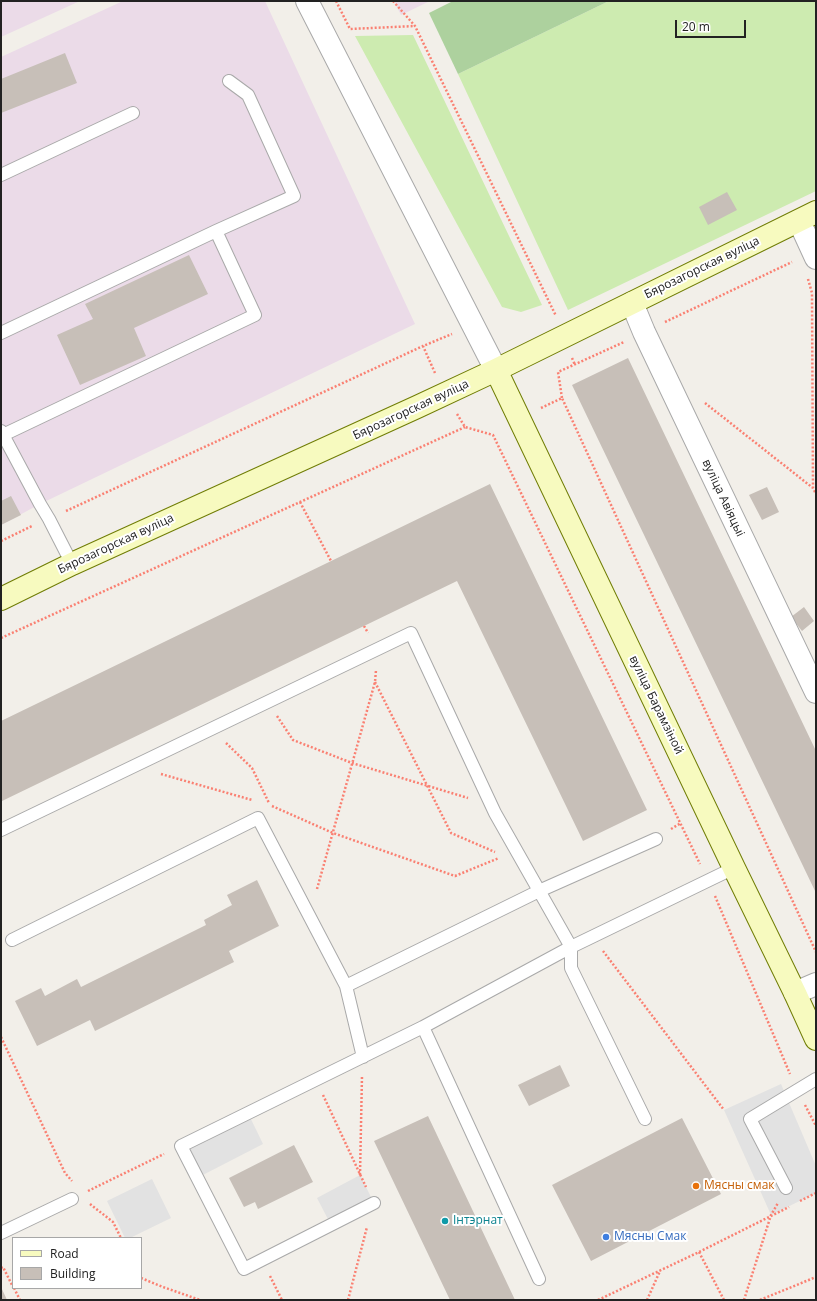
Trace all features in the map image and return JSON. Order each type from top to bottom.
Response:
[{"type":"street","points":[[307,1],[496,370]]},
{"type":"street","points":[[808,216],[811,256]]},
{"type":"street","name":"Бярозагорская вуліца","points":[[1,599],[72,564],[496,370],[808,216]]},
{"type":"street","name":"вуліца Авіяцыі","points":[[632,303],[644,332],[816,692]]},
{"type":"street","name":"вуліца Барамзіной","points":[[496,370],[816,1039]]},
{"type":"street","points":[[795,994],[816,984]]},
{"type":"lane","points":[[1,334],[216,231],[294,196],[248,95],[230,82]]},
{"type":"lane","points":[[1,175],[133,113]]},
{"type":"lane","points":[[72,564],[50,518],[40,504],[2,433],[254,315],[216,231]]},
{"type":"lane","points":[[1,830],[411,633],[491,805],[571,947],[571,968],[645,1119]]},
{"type":"lane","points":[[12,940],[258,818],[346,986],[363,1057]]},
{"type":"lane","points":[[346,986],[539,891],[656,839]]},
{"type":"lane","points":[[374,1203],[244,1269],[181,1146],[423,1027],[571,947],[734,868]]},
{"type":"lane","points":[[423,1027],[539,1279]]},
{"type":"lane","points":[[786,1188],[750,1119],[816,1079]]},
{"type":"lane","points":[[1,1233],[77,1196]]},
{"type":"path","points":[[336,1],[350,29],[416,26]]},
{"type":"path","points":[[393,1],[416,26],[566,335],[575,365]]},
{"type":"path","points":[[813,488],[811,256],[558,372],[562,398],[816,952]]},
{"type":"path","points":[[1,541],[423,346],[472,325]]},
{"type":"path","points":[[423,346],[445,394],[465,427]]},
{"type":"path","points":[[519,419],[562,398]]},
{"type":"path","points":[[700,399],[813,488],[816,494]]},
{"type":"path","points":[[1,638],[465,427],[493,435],[708,881],[796,1090],[816,1126]]},
{"type":"path","points":[[300,502],[331,561]]},
{"type":"path","points":[[309,916],[375,682],[376,650],[364,626]]},
{"type":"path","points":[[375,682],[451,833],[505,856]]},
{"type":"path","points":[[268,702],[293,740],[352,763],[491,805]]},
{"type":"path","points":[[212,729],[252,768],[270,805]]},
{"type":"path","points":[[134,766],[255,801]]},
{"type":"path","points":[[263,803],[333,833],[455,876],[516,851]]},
{"type":"path","points":[[592,937],[724,1110]]},
{"type":"path","points":[[1,1037],[77,1196],[90,1204]]},
{"type":"path","points":[[360,1176],[363,1057]]},
{"type":"path","points":[[316,1080],[374,1203],[348,1300]]},
{"type":"path","points":[[77,1196],[181,1146]]},
{"type":"path","points":[[744,1300],[771,1215],[786,1188]]},
{"type":"path","points":[[797,1203],[816,1193]]},
{"type":"path","points":[[598,1300],[699,1252],[790,1206]]},
{"type":"path","points":[[699,1252],[724,1300]]},
{"type":"path","points":[[262,1261],[282,1300]]},
{"type":"path","points":[[1,1268],[3,1267],[12,1285]]},
{"type":"path","points":[[648,1300],[660,1270]]},
{"type":"path","points":[[760,1300],[816,1277]]},
{"type":"path","points":[[142,1278],[200,1300]]},
{"type":"path","points":[[14,1289],[20,1300]]},
{"type":"shaded area","points":[[1,1],[80,1],[1,37]]},
{"type":"shaded area","points":[[123,1],[265,1],[415,324],[40,504],[1,525],[1,57]]},
{"type":"shaded area","points":[[394,1],[430,1],[401,15]]},
{"type":"shaded area","points":[[781,1084],[816,1166],[816,1193],[771,1215],[724,1110]]},
{"type":"shaded area","points":[[248,1113],[263,1144],[197,1178],[181,1146]]},
{"type":"shaded area","points":[[360,1175],[374,1203],[331,1225],[317,1198]]},
{"type":"shaded area","points":[[152,1179],[171,1218],[132,1237],[125,1237],[107,1201]]},
{"type":"green space","points":[[453,1],[609,1],[458,74],[429,13]]},
{"type":"green space","points":[[609,1],[816,1],[816,191],[568,310],[458,74]]},
{"type":"green space","points":[[413,35],[542,305],[521,312],[502,307],[355,36]]},
{"type":"building","points":[[65,53],[77,83],[1,113],[1,79]]},
{"type":"building","points":[[727,192],[737,210],[708,225],[699,207]]},
{"type":"building","points":[[189,255],[208,294],[134,328],[146,356],[80,385],[57,335],[93,319],[85,304]]},
{"type":"building","points":[[628,358],[816,751],[816,893],[572,385]]},
{"type":"building","points":[[490,484],[647,810],[583,841],[457,581],[2,801],[1,721]]},
{"type":"building","points":[[767,487],[779,512],[762,520],[749,495]]},
{"type":"building","points":[[11,496],[21,515],[1,525],[1,501]]},
{"type":"building","points":[[804,607],[814,621],[802,631],[791,617]]},
{"type":"building","points":[[257,880],[279,926],[229,951],[234,962],[95,1031],[90,1020],[37,1046],[15,1001],[41,988],[45,996],[77,979],[81,987],[206,925],[204,920],[232,905],[227,895]]},
{"type":"building","points":[[560,1065],[570,1086],[529,1106],[518,1085]]},
{"type":"building","name":"Інтэрнат","points":[[428,1116],[515,1300],[450,1300],[374,1141]]},
{"type":"building","points":[[682,1118],[721,1194],[591,1261],[552,1185]]},
{"type":"building","points":[[294,1145],[313,1182],[258,1209],[255,1202],[244,1207],[229,1178]]},
{"type":"building","points":[[1,1287],[7,1300],[1,1300]]},
{"type":"place","name":"Мясны смак","points":[[696,1186]]},
{"type":"place","name":"Інтэрнат","points":[[445,1221]]},
{"type":"place","name":"Мясны Смак","points":[[606,1237]]}]
